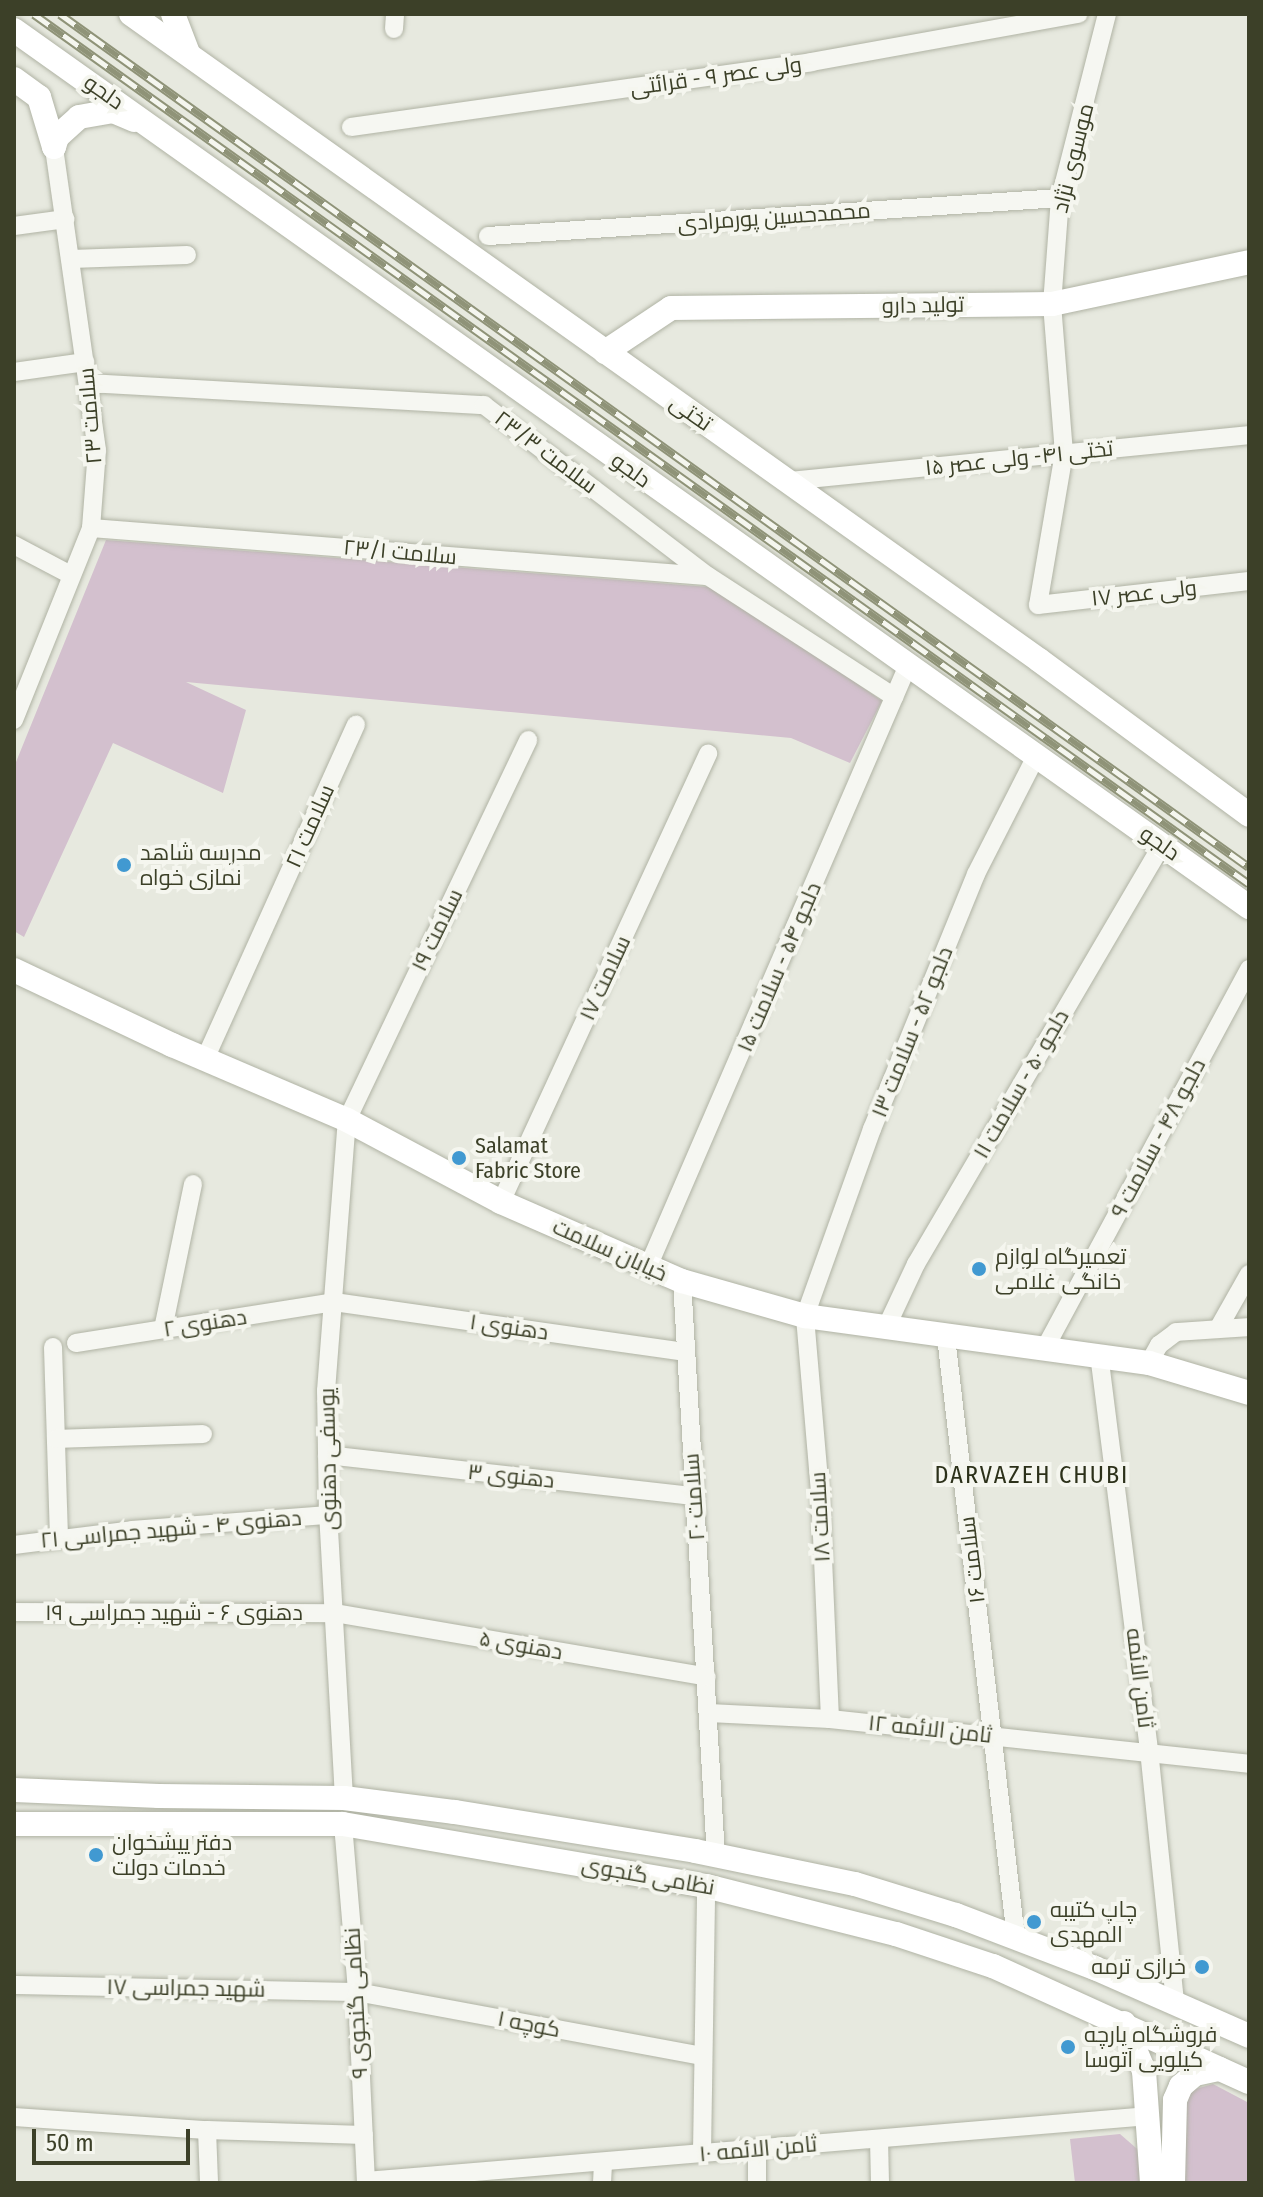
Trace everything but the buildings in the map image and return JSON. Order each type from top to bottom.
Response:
[{"type":"street","name":"تختی","points":[[131,14],[789,481],[1249,815]]},
{"type":"street","points":[[173,14],[188,53]]},
{"type":"street","name":"ولی عصر ۹ - قرائتی","points":[[351,127],[811,62],[1079,14]]},
{"type":"street","name":"موسوی نژاد","points":[[1038,605],[1064,453],[1052,304],[1060,198],[1107,14]]},
{"type":"street","points":[[16,33],[54,147]]},
{"type":"street","name":"دلجو","points":[[16,33],[161,131],[674,502],[1249,907]]},
{"type":"street","points":[[14,79],[39,97]]},
{"type":"street","points":[[54,147],[57,137],[79,117],[99,111],[113,111],[161,131]]},
{"type":"street","name":"سلامت ۲۳","points":[[14,720],[91,528],[97,450],[54,147]]},
{"type":"street","name":"محمدحسین پورمرادی","points":[[488,236],[1060,198]]},
{"type":"street","points":[[14,226],[66,219]]},
{"type":"street","points":[[71,259],[187,255]]},
{"type":"street","name":"تولید دارو","points":[[605,352],[671,308],[1052,304],[1249,262]]},
{"type":"street","points":[[14,372],[85,362]]},
{"type":"street","name":"سلامت ۲۳/۳","points":[[88,383],[484,405],[708,576],[894,697]]},
{"type":"street","name":"تختی ۴۱- ولی عصر ۱۵","points":[[789,481],[1249,435]]},
{"type":"street","name":"سلامت ۲۳/۱","points":[[91,528],[708,576]]},
{"type":"street","points":[[14,545],[71,575]]},
{"type":"street","name":"ولی عصر ۱۷","points":[[1038,605],[1249,581]]},
{"type":"street","name":"دلجو ۵۴ - سلامت ۱۵","points":[[648,1267],[908,665]]},
{"type":"street","name":"سلامت ۲۱","points":[[205,1059],[356,725]]},
{"type":"street","name":"سلامت ۱۹","points":[[347,1120],[528,740]]},
{"type":"street","name":"سلامت ۱۷","points":[[501,1202],[708,753]]},
{"type":"street","name":"دلجو ۵۲ - سلامت ۱۳","points":[[805,1316],[872,1129],[976,874],[1036,756]]},
{"type":"street","name":"دلجو ۵۰ - سلامت ۱۱","points":[[886,1328],[916,1264],[1162,844]]},
{"type":"street","name":"دلجو ۴۸ - سلامت ۹","points":[[1044,1350],[1249,969]]},
{"type":"street","name":"خیابان سلامت","points":[[14,970],[205,1059],[347,1120],[501,1202],[682,1281],[805,1316],[1044,1350],[1099,1354],[1149,1363],[1249,1393]]},
{"type":"street","name":"یوسفی دهنوی","points":[[344,1798],[328,1515],[326,1391],[347,1120]]},
{"type":"street","points":[[163,1329],[193,1184]]},
{"type":"street","points":[[1219,1327],[1249,1274]]},
{"type":"street","name":"سلامت ۲۰","points":[[682,1281],[716,1857]]},
{"type":"street","name":"دهنوی ۲","points":[[76,1343],[334,1302]]},
{"type":"street","name":"دهنوی ۱","points":[[334,1302],[684,1352]]},
{"type":"street","name":"سلامت ۱۸","points":[[805,1316],[820,1492],[830,1719]]},
{"type":"street","points":[[1149,1363],[1159,1345],[1176,1332],[1249,1327]]},
{"type":"street","name":"سلامت ۱۶","points":[[946,1337],[1016,1938]]},
{"type":"street","points":[[53,1347],[59,1539]]},
{"type":"street","name":"ثامن الائمه","points":[[1099,1354],[1149,1750],[1175,2003]]},
{"type":"street","points":[[56,1439],[203,1434]]},
{"type":"street","name":"دهنوی ۳","points":[[327,1455],[694,1496]]},
{"type":"street","name":"دهنوی ۴ - شهید جمراسی ۲۱","points":[[14,1545],[328,1515]]},
{"type":"street","name":"دهنوی ۶ - شهید جمراسی ۱۹","points":[[14,1612],[334,1613]]},
{"type":"street","name":"دهنوی ۵","points":[[334,1613],[707,1677]]},
{"type":"street","name":"ثامن الائمه ۱۲","points":[[709,1713],[830,1719],[1149,1750],[1249,1764]]},
{"type":"street","name":"نظامی گنجوی","points":[[14,1790],[344,1798],[455,1812],[855,1884],[1016,1938],[1249,2036]]},
{"type":"street","name":"نظامی گنجوی","points":[[14,1824],[343,1824],[706,1886],[896,1934],[993,1966],[1249,2082]]},
{"type":"street","name":"نظامی گنجوی ۹","points":[[343,1824],[357,1992],[366,2182]]},
{"type":"street","points":[[702,2153],[706,1886]]},
{"type":"street","name":"شهید جمراسی ۱۷","points":[[14,1985],[357,1992]]},
{"type":"street","name":"کوچه ۱","points":[[357,1992],[702,2056]]},
{"type":"street","points":[[1124,2023],[1144,2071],[1152,2183]]},
{"type":"street","points":[[1173,2183],[1175,2100],[1181,2086],[1195,2074],[1219,2069]]},
{"type":"street","name":"ثامن الائمه ۱۰","points":[[366,2182],[476,2178],[603,2162],[1149,2116]]},
{"type":"street","points":[[14,2117],[207,2130],[364,2135]]},
{"type":"street","points":[[207,2130],[209,2183]]},
{"type":"street","points":[[879,2139],[880,2183]]},
{"type":"street","points":[[757,2149],[757,2183]]},
{"type":"street","points":[[602,2183],[603,2162]]},
{"type":"shaded area","points":[[106,540],[722,588],[882,701],[850,763],[791,738],[186,682],[246,710],[223,793],[113,743],[24,937],[14,931],[14,767]]},
{"type":"shaded area","points":[[1213,2084],[1249,2103],[1249,2183],[1183,2183],[1187,2098],[1192,2090]]},
{"type":"shaded area","points":[[1120,2134],[1143,2154],[1143,2183],[1075,2183],[1070,2139]]},
{"type":"railway","points":[[34,14],[1249,884]]},
{"type":"railway","points":[[60,14],[1249,867]]},
{"type":"place","name":"مدرسه شاهد نمازی خواه","points":[[124,865]]},
{"type":"place","name":"Salamat Fabric Store","points":[[459,1158]]},
{"type":"place","name":"تعمیرگاه لوازم خانگی غلامی","points":[[979,1269]]},
{"type":"place","name":"دفتر پیشخوان خدمات دولت","points":[[96,1855]]},
{"type":"place","name":"چاپ‌ کتیبه المهدی","points":[[1034,1922]]},
{"type":"place","name":"خرازی ترمه","points":[[1202,1967]]},
{"type":"place","name":"فروشگاه پارچه کیلویی آتوسا","points":[[1068,2047]]},
{"type":"district","name":"DARVAZEH CHUBI","points":[[1032,1476]]}]
